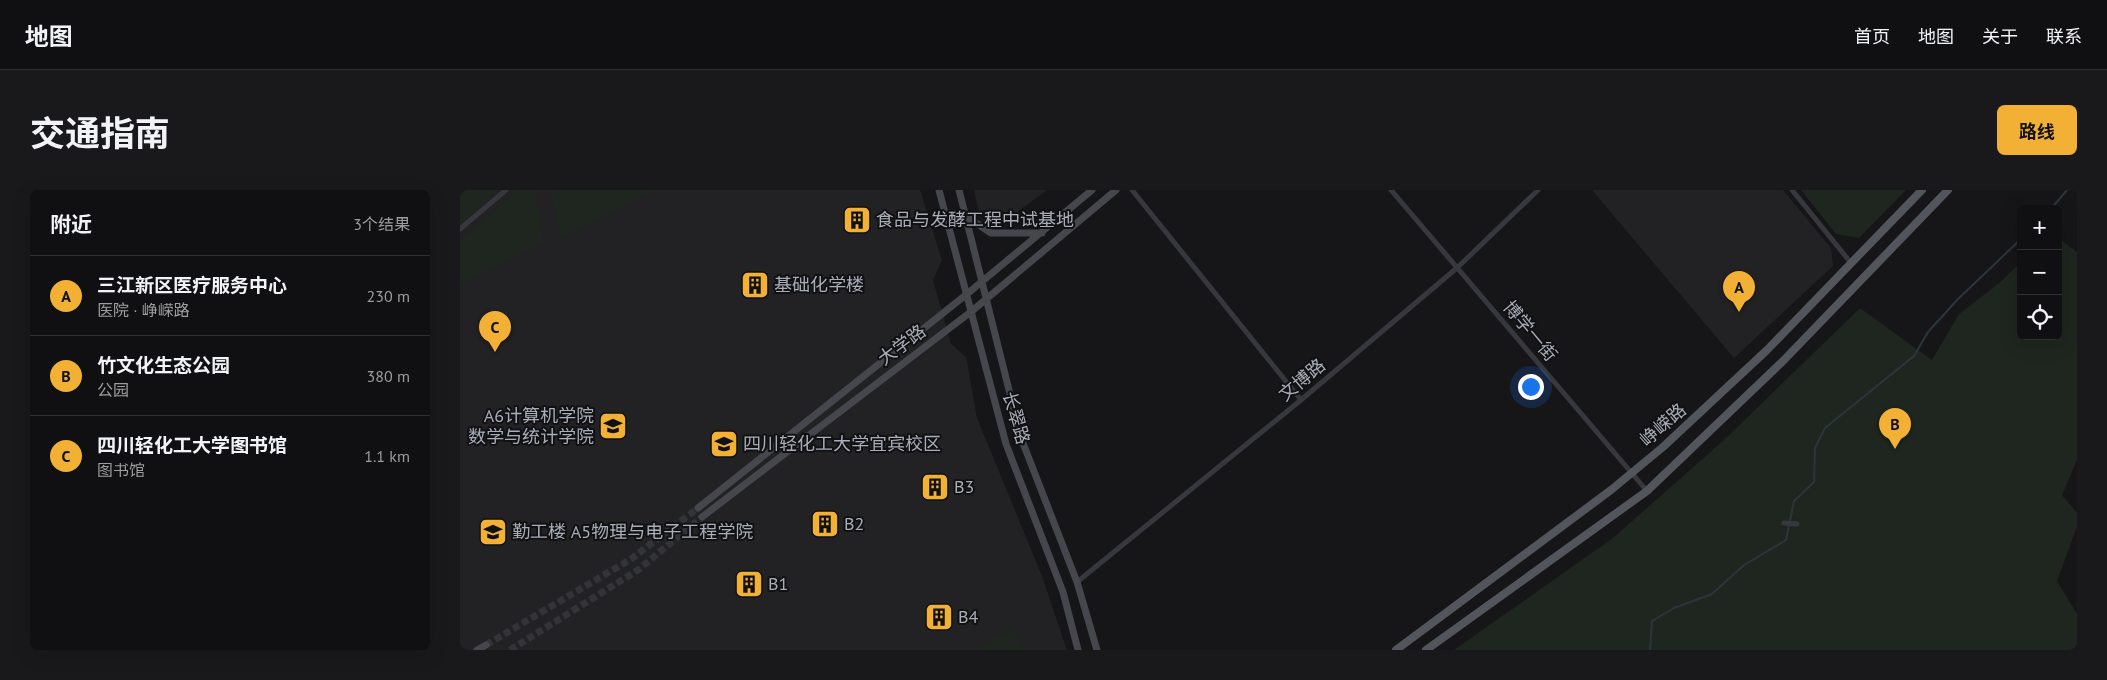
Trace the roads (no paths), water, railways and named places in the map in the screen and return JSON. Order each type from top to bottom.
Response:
[{"type":"main road","name":"长翠路","points":[[939,190],[1006,444],[1063,592],[1078,650]]},
{"type":"main road","name":"长翠路","points":[[959,190],[1021,438],[1077,582],[1096,650]]},
{"type":"main road","name":"大学路","points":[[698,508],[982,282],[1092,190]]},
{"type":"main road","name":"大学路","points":[[702,517],[986,299],[1116,190]]},
{"type":"main road","name":"峥嵘路","points":[[1396,650],[1603,496],[1663,447],[1767,350],[1922,190]]},
{"type":"main road","name":"峥嵘路","points":[[1426,650],[1646,491],[1783,361],[1948,190]]},
{"type":"main road","points":[[966,217],[991,233],[1042,233]]},
{"type":"main road","points":[[477,650],[486,645]]},
{"type":"street","points":[[460,229],[506,190]]},
{"type":"street","points":[[1132,190],[1301,400]]},
{"type":"street","name":"博学一街","points":[[1391,190],[1646,491]]},
{"type":"street","name":"文博路","points":[[1077,582],[1301,400],[1458,267],[1538,190]]},
{"type":"street","points":[[1792,190],[1851,263]]},
{"type":"street","points":[[1784,523],[1798,524]]},
{"type":"waterway","points":[[2054,205],[2067,190]]},
{"type":"waterway","points":[[1650,650],[1652,621],[1674,608],[1712,594],[1744,565],[1786,540],[1794,501],[1814,482],[1815,448],[1825,428],[1914,356],[1928,332],[1957,300],[2017,243]]},
{"type":"tunnel","points":[[486,645],[631,559],[698,508]]},
{"type":"tunnel","points":[[510,650],[638,570],[702,517]]},
{"type":"place","name":"食品与发酵工程中试基地","points":[[857,220]]},
{"type":"place","name":"基础化学楼","points":[[755,285]]},
{"type":"place","name":"三江新区医疗服务中心","points":[[1739,312]]},
{"type":"place","name":"四川轻化工大学图书馆","points":[[495,352]]},
{"type":"place","name":"A6计算机学院 数学与统计学院","points":[[613,426]]},
{"type":"place","name":"四川轻化工大学宜宾校区","points":[[724,444]]},
{"type":"place","name":"竹文化生态公园","points":[[1895,449]]},
{"type":"place","name":"B3","points":[[935,487]]},
{"type":"place","name":"B2","points":[[825,524]]},
{"type":"place","name":"勤工楼 A5物理与电子工程学院","points":[[493,532]]},
{"type":"place","name":"B1","points":[[749,584]]},
{"type":"place","name":"B4","points":[[939,617]]}]
